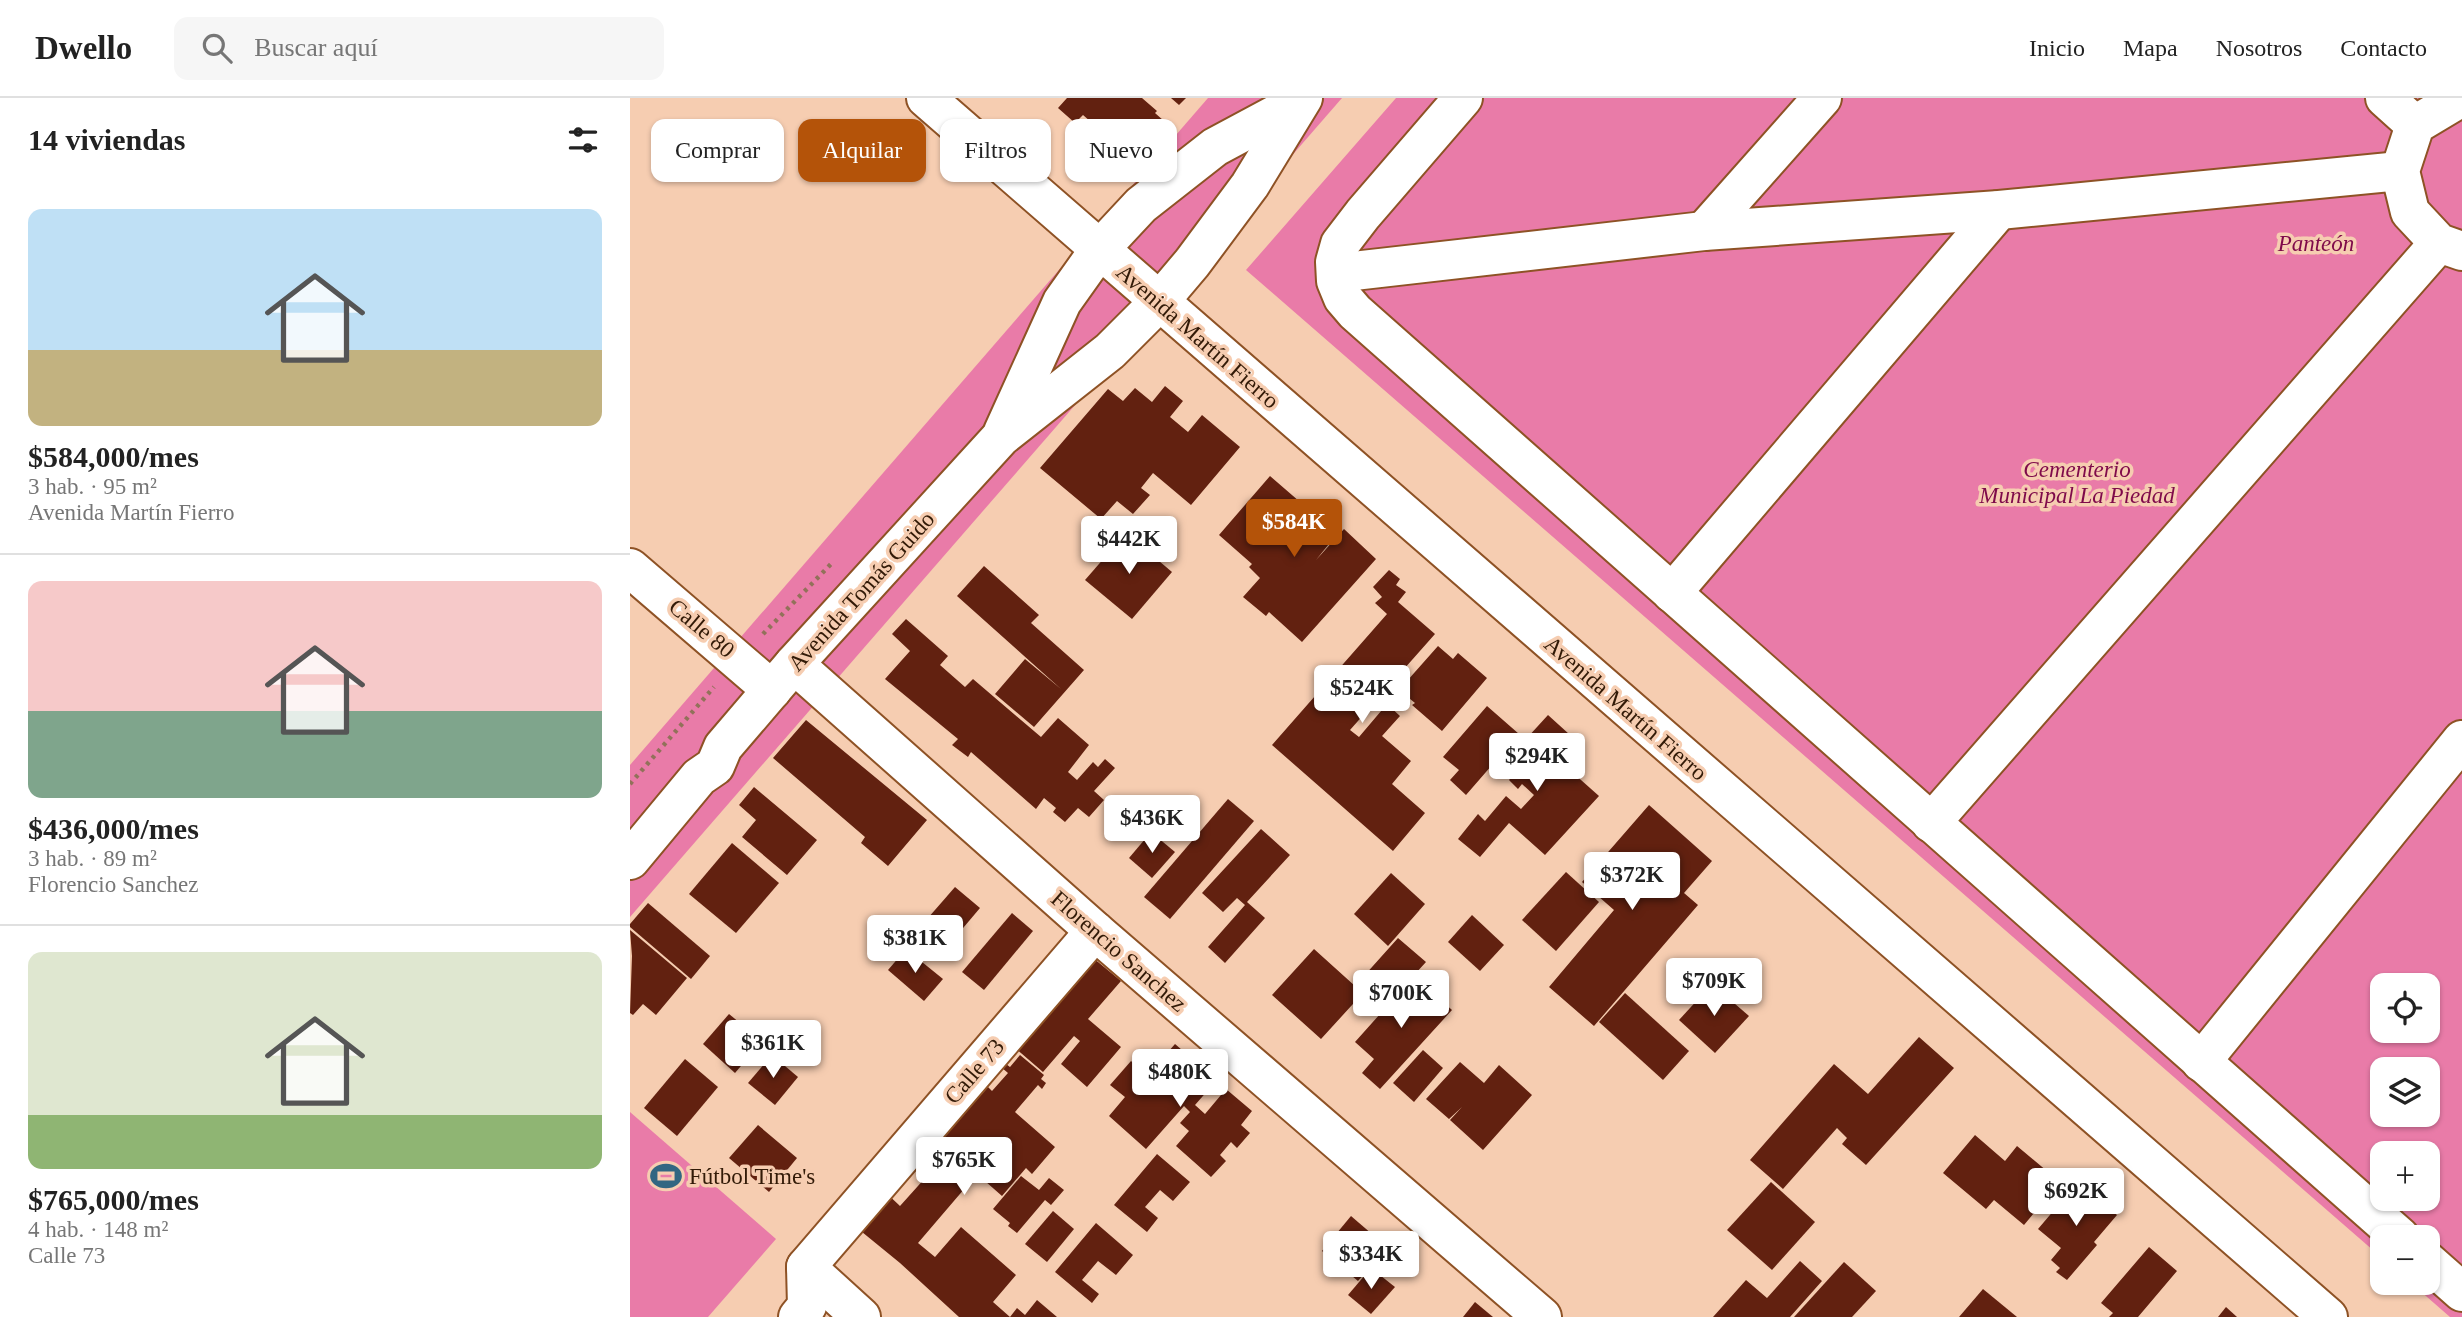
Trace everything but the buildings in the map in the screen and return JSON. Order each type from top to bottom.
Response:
[{"type":"street","name":"Avenida Martín Fierro","points":[[926,98],[2328,1317]]},
{"type":"street","points":[[1463,98],[1340,244],[1335,262],[1336,281],[1343,298],[1355,312],[2386,1225]]},
{"type":"street","points":[[1704,231],[1822,98]]},
{"type":"street","points":[[2385,98],[2415,125]]},
{"type":"street","points":[[1931,823],[2450,247],[2410,212],[2400,171],[2415,125],[2460,98]]},
{"type":"street","name":"Avenida Tomás Guido","points":[[1001,437],[1062,302],[1099,250],[1142,205],[1216,147],[1301,100]]},
{"type":"street","name":"Avenida Tomás Guido","points":[[630,860],[699,777],[715,766],[723,747],[783,677],[1001,437],[1110,351],[1159,302],[1192,263],[1250,185],[1301,100]]},
{"type":"street","points":[[1336,273],[1704,231],[1999,210],[2400,171]]},
{"type":"street","points":[[1672,593],[1999,210]]},
{"type":"street","name":"Calle 80","points":[[630,568],[783,677]]},
{"type":"street","name":"Florencio Sanchez","points":[[783,677],[1095,931],[1542,1317]]},
{"type":"street","points":[[2201,1062],[2462,740]]},
{"type":"street","name":"Calle 73","points":[[806,1267],[1095,931]]},
{"type":"street","points":[[798,1317],[807,1306],[806,1267]]},
{"type":"street","points":[[806,1267],[862,1317]]},
{"type":"street","points":[[2440,1273],[2462,1292]]},
{"type":"green space","points":[[1208,98],[1342,98],[630,917],[630,765],[1135,182],[1177,182],[1177,134]]},
{"type":"green space","name":"Cementerio Municipal La Piedad","points":[[1396,98],[2462,98],[2462,1317],[2450,1317],[2425,1295],[2440,1295],[2440,1225],[2370,1225],[2370,1248],[1246,270]]},
{"type":"green space","name":"Fútbol Time's","points":[[630,1112],[776,1239],[708,1317],[630,1317]]},
{"type":"place","name":"Fútbol Time's","points":[[666,1176]]},
{"type":"park label","name":"Panteón","points":[[2316,243]]}]
